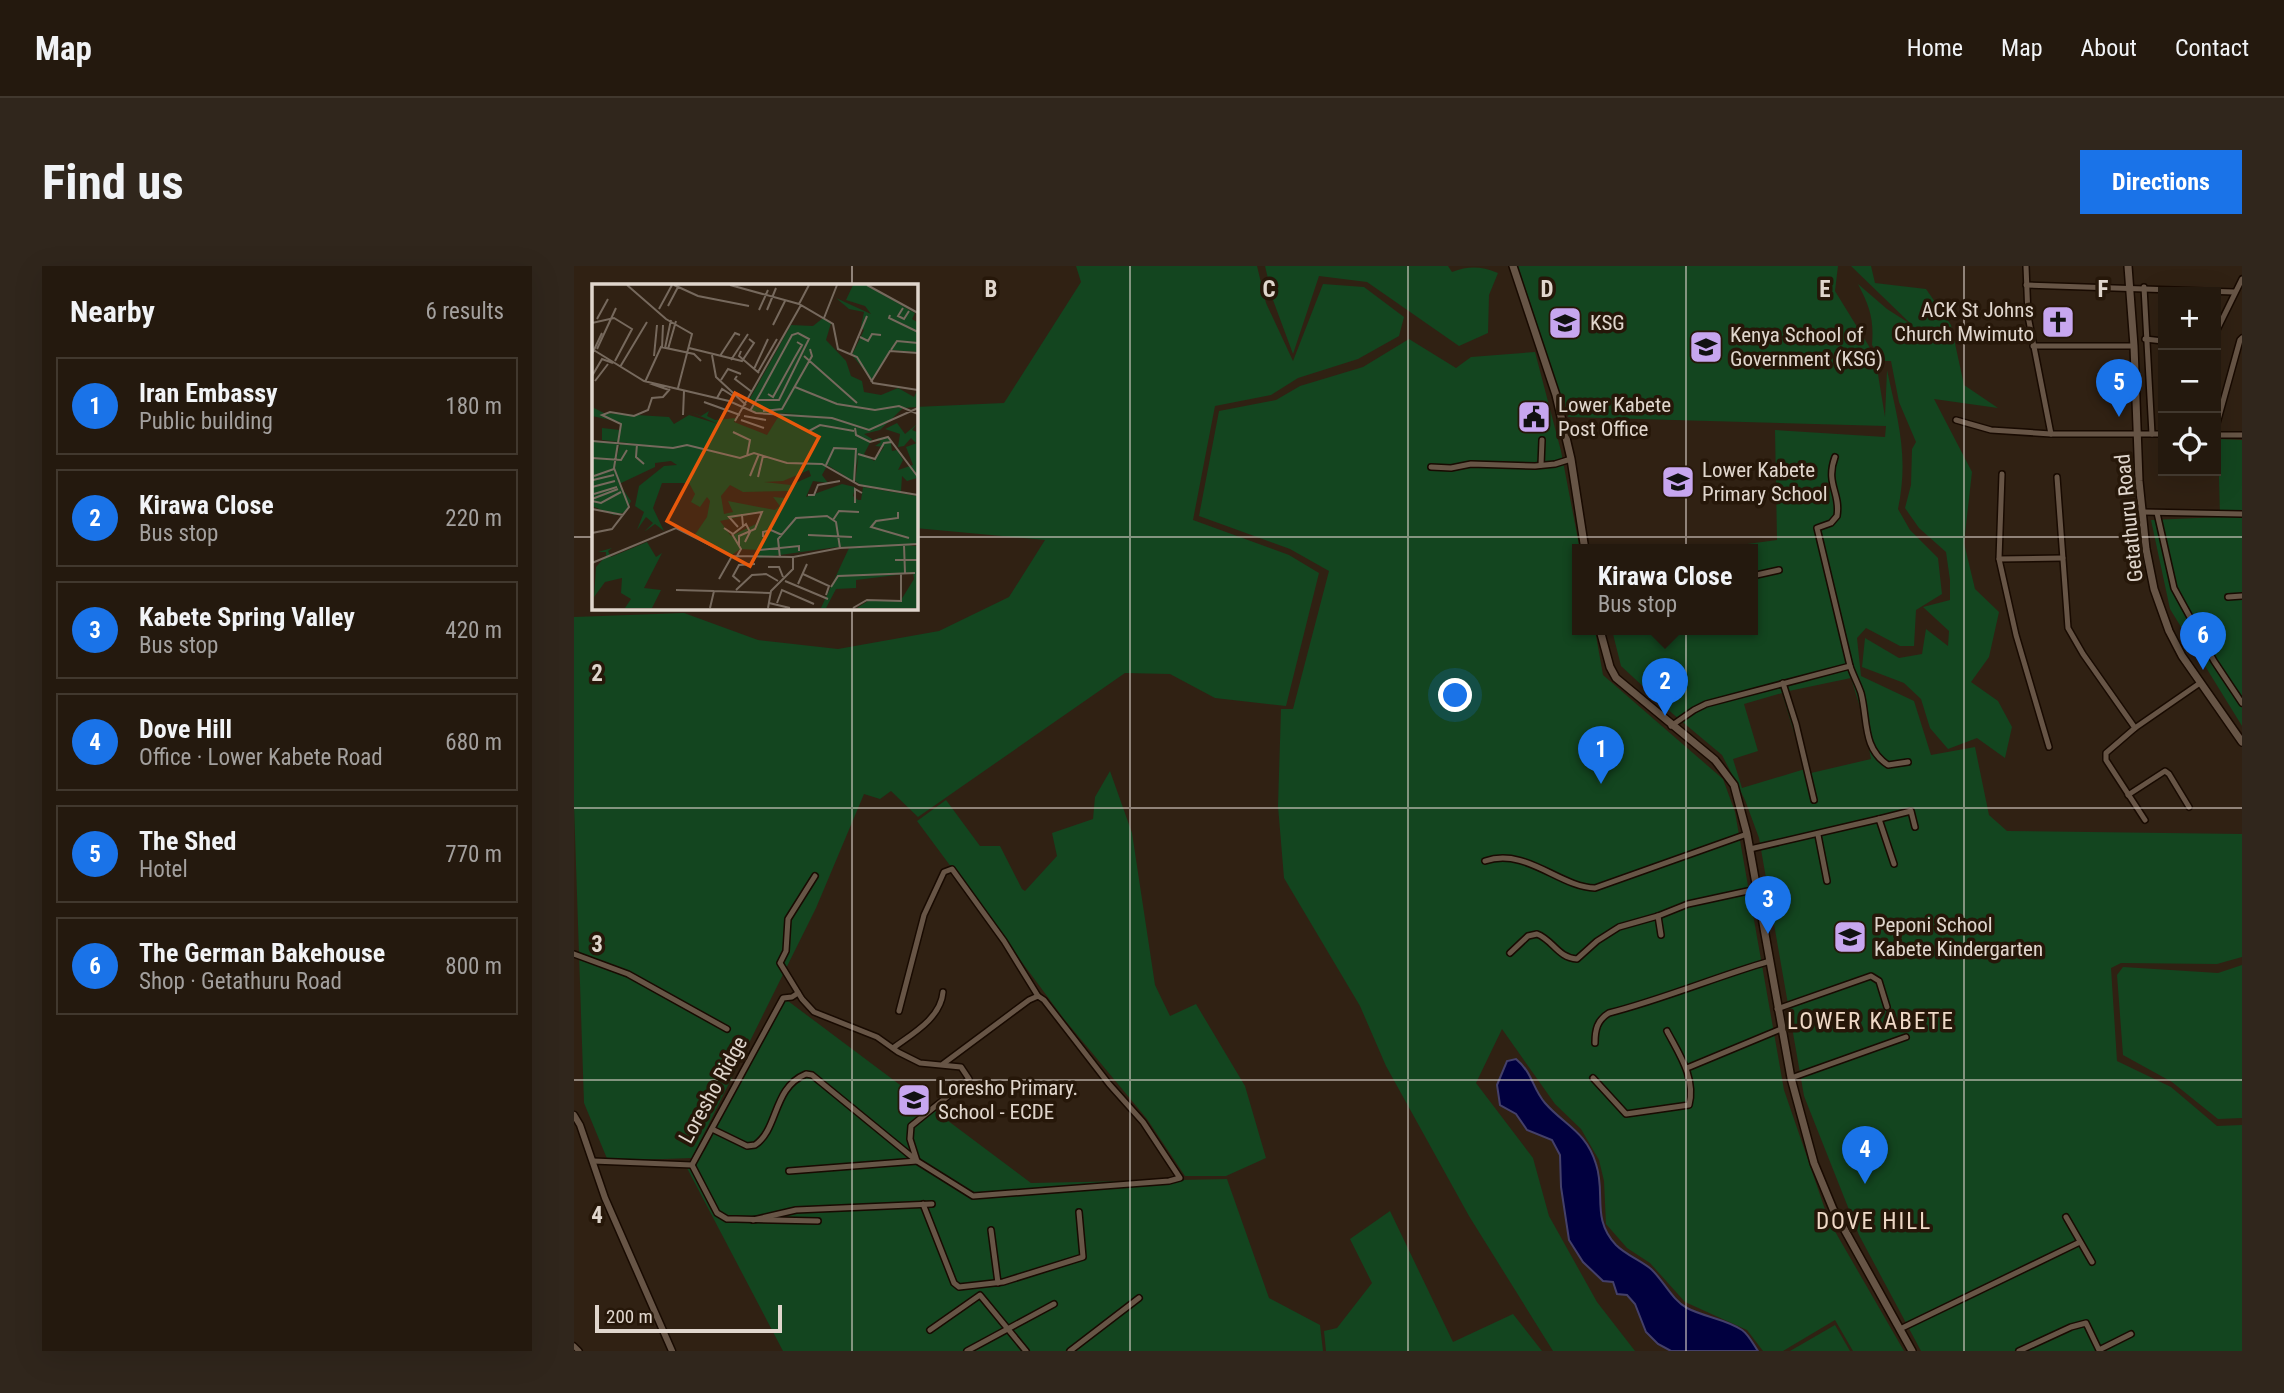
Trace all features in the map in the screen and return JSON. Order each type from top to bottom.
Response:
[{"type":"main road","points":[[1513,266],[1552,380],[1571,459],[1584,544]]},
{"type":"main road","name":"Getathuru Road","points":[[2128,266],[2134,346],[2137,454],[2146,549],[2157,598],[2169,631],[2200,683],[2242,742]]},
{"type":"main road","points":[[1601,635],[1607,659],[1616,678],[1715,760],[1734,785],[1748,834],[1777,1009],[1800,1115],[1828,1197],[1912,1351]]},
{"type":"street","points":[[2026,266],[2032,346],[2051,434]]},
{"type":"street","points":[[2221,321],[2242,279]]},
{"type":"street","points":[[2026,285],[2234,292]]},
{"type":"street","points":[[2144,288],[2152,434]]},
{"type":"street","points":[[2220,413],[2242,338]]},
{"type":"street","points":[[2145,339],[2158,340]]},
{"type":"street","points":[[2032,346],[2134,346]]},
{"type":"street","points":[[1956,420],[1991,430],[2051,434],[2158,434]]},
{"type":"street","points":[[2221,435],[2242,435]]},
{"type":"street","points":[[1541,465],[1542,440]]},
{"type":"street","points":[[1835,457],[1830,474],[1838,504],[1838,516],[1831,523],[1817,528],[1850,666],[1860,691],[1870,748],[1878,759],[1888,765],[1908,762]]},
{"type":"street","points":[[1431,467],[1451,468],[1471,464],[1541,465],[1571,459]]},
{"type":"street","points":[[2002,474],[1999,559],[2016,635],[2049,747]]},
{"type":"street","points":[[2057,477],[2068,628],[2135,728]]},
{"type":"street","points":[[2143,513],[2242,514]]},
{"type":"street","points":[[2157,513],[2174,588],[2202,640],[2242,703]]},
{"type":"street","points":[[1999,559],[2063,558]]},
{"type":"street","points":[[1758,575],[1779,570]]},
{"type":"street","points":[[2228,597],[2242,596]]},
{"type":"street","points":[[1671,726],[1706,705],[1850,666]]},
{"type":"street","points":[[1783,683],[1814,800]]},
{"type":"street","points":[[2146,821],[2105,756],[2135,728],[2200,683]]},
{"type":"street","points":[[2128,795],[2165,771],[2189,807]]},
{"type":"street","points":[[1750,849],[1910,811],[1915,827]]},
{"type":"street","points":[[1879,819],[1894,864]]},
{"type":"street","points":[[1485,861],[1504,857],[1541,867],[1582,886],[1595,888],[1748,834]]},
{"type":"street","points":[[1818,835],[1827,881]]},
{"type":"street","points":[[712,1129],[747,1146],[755,1145],[765,1134],[785,1089],[806,1074],[812,1075],[917,1161],[973,1196],[1083,1189],[1180,1178],[1143,1122],[1038,996],[952,869],[944,872],[924,915],[899,1011]]},
{"type":"street","points":[[815,876],[788,919],[786,951],[780,963],[798,993],[814,1012],[877,1037],[920,1063],[943,1063],[961,1067],[969,1079],[911,1126],[910,1139],[917,1161]]},
{"type":"street","points":[[1510,953],[1528,936],[1537,934],[1544,936],[1563,955],[1577,959],[1597,941],[1619,927],[1688,904],[1757,889]]},
{"type":"street","points":[[1658,916],[1661,935]]},
{"type":"street","points":[[574,954],[628,974],[727,1029]]},
{"type":"street","points":[[1595,1043],[1597,1026],[1603,1016],[1609,1013],[1770,961]]},
{"type":"street","points":[[1777,1009],[1871,976],[1879,981],[1887,1007]]},
{"type":"street","points":[[893,1048],[920,1028],[938,1010],[943,992]]},
{"type":"street","name":"Loresho Ridge","points":[[593,1161],[691,1165],[783,998],[798,993]]},
{"type":"street","points":[[943,1063],[1038,996]]},
{"type":"street","points":[[1687,1068],[1781,1029]]},
{"type":"street","points":[[1593,1078],[1629,1115],[1689,1105],[1691,1096],[1687,1068],[1667,1031]]},
{"type":"street","points":[[1790,1078],[1906,1037]]},
{"type":"street","points":[[574,1115],[613,1219],[672,1351]]},
{"type":"street","points":[[789,1171],[917,1161]]},
{"type":"street","points":[[691,1165],[717,1213],[727,1219],[818,1221]]},
{"type":"street","points":[[923,1204],[956,1286],[959,1287],[998,1283],[1083,1256],[1079,1212]]},
{"type":"street","points":[[753,1220],[796,1210],[932,1204]]},
{"type":"street","points":[[2066,1217],[2092,1262]]},
{"type":"street","points":[[992,1230],[998,1283]]},
{"type":"street","points":[[1899,1329],[2080,1242]]},
{"type":"street","points":[[930,1330],[980,1295],[1026,1351]]},
{"type":"street","points":[[1070,1351],[1139,1297]]},
{"type":"street","points":[[967,1351],[1054,1304]]},
{"type":"street","points":[[2019,1351],[2071,1326],[2086,1323],[2099,1350],[2131,1334]]},
{"type":"street","points":[[574,1346],[579,1351]]},
{"type":"green space","points":[[1076,266],[1257,266],[1266,303],[1293,361],[1323,284],[1364,287],[1404,317],[1399,336],[1358,359],[1298,378],[1271,395],[1215,406],[1193,520],[1289,555],[1319,573],[1286,706],[1215,698],[1170,674],[1125,673],[918,817],[891,791],[880,799],[864,794],[816,908],[692,1158],[608,1161],[584,1103],[574,805],[574,617],[684,613],[758,640],[838,649],[939,631],[1009,597],[1045,540],[917,528],[917,407],[1004,403],[1081,282]]},
{"type":"green space","points":[[1265,266],[1448,266],[1452,272],[1475,268],[1498,273],[1489,295],[1488,333],[1459,346],[1367,282],[1319,276],[1293,354],[1273,300]]},
{"type":"green space","points":[[1518,266],[1838,266],[1835,291],[1875,356],[1885,417],[1887,370],[1902,455],[1898,509],[1910,530],[1938,558],[1942,594],[1916,610],[1914,646],[1900,646],[1866,628],[1857,638],[1861,676],[1914,701],[1931,755],[1975,747],[1989,815],[2007,831],[2242,834],[2242,957],[2217,964],[2121,963],[2111,968],[2117,1061],[2171,1087],[2217,1126],[2242,1125],[2242,1351],[1921,1351],[1859,1235],[1804,1096],[1759,838],[1745,800],[1722,755],[1621,666],[1613,635],[1758,635],[1758,544],[1747,544],[1777,540],[1775,430],[1885,437],[1886,426],[1568,417]],"holes":[[[1851,678],[1863,717],[1871,759],[1811,773],[1789,691]],[[1782,693],[1805,769],[1742,788],[1733,759],[1758,751],[1744,704]]]},
{"type":"green space","points":[[1851,266],[1871,266],[1875,283],[1926,289],[1951,325],[1964,385],[1998,408],[1934,399],[1972,472],[1964,543],[1975,589],[1999,612],[1989,657],[1971,682],[1998,701],[2012,727],[2005,758],[1977,738],[1948,749],[1930,728],[1921,699],[1904,683],[1862,667],[1865,638],[1899,658],[1922,654],[1926,629],[1948,646],[1949,631],[1923,607],[1950,600],[1950,580],[1946,552],[1919,528],[1905,508],[1911,485],[1912,449],[1916,442],[1899,402],[1891,361],[1884,361],[1872,345],[1870,313],[1858,284],[1887,309],[1912,325]]},
{"type":"green space","points":[[1409,339],[1456,368],[1471,357],[1535,352],[1561,451],[1579,544],[1572,544],[1572,635],[1596,635],[1603,675],[1723,779],[1735,812],[1784,1090],[1829,1221],[1904,1351],[1853,1351],[1835,1320],[1783,1351],[1763,1351],[1747,1330],[1685,1302],[1650,1263],[1627,1248],[1606,1224],[1604,1181],[1599,1160],[1581,1129],[1555,1104],[1502,1029],[1476,1083],[1533,1158],[1549,1216],[1597,1302],[1635,1351],[1553,1351],[1469,1216],[1386,1066],[1360,1006],[1284,878],[1278,806],[1281,709],[1293,709],[1329,571],[1290,549],[1199,516],[1219,411],[1276,400],[1300,386],[1363,367]]},
{"type":"green space","points":[[2221,439],[2242,440],[2242,726],[2170,609],[2151,520],[2220,517]]},
{"type":"green space","points":[[1110,771],[1132,833],[1155,985],[1170,1016],[1196,1004],[1245,1086],[1266,1158],[1226,1176],[1185,1176],[1147,1119],[1064,1019],[917,821],[946,800],[980,846],[1000,846],[1025,891],[1057,856],[1052,833],[1093,819],[1095,797]]},
{"type":"green space","points":[[2242,965],[2242,1118],[2218,1119],[2172,1082],[2123,1055],[2117,975],[2123,967],[2218,973]]},
{"type":"green space","points":[[784,998],[1031,1183],[1227,1179],[1269,1298],[1320,1325],[1323,1351],[783,1351],[687,1168],[705,1150]]},
{"type":"green space","points":[[1390,1211],[1453,1342],[1513,1314],[1542,1351],[1326,1351],[1324,1331],[1337,1328],[1372,1283],[1350,1239]]},
{"type":"green space","points":[[1835,1325],[1850,1351],[1790,1351]]},
{"type":"shaded area","points":[[1516,1059],[1526,1070],[1545,1103],[1580,1136],[1592,1153],[1599,1175],[1601,1215],[1608,1235],[1616,1245],[1651,1269],[1682,1305],[1742,1330],[1758,1351],[1671,1351],[1658,1344],[1646,1332],[1635,1304],[1627,1295],[1617,1294],[1613,1282],[1603,1281],[1583,1262],[1569,1240],[1561,1187],[1560,1155],[1552,1140],[1527,1130],[1516,1114],[1500,1105],[1497,1085],[1507,1061]]},
{"type":"place","name":"ACK St Johns Church Mwimuto","points":[[2058,322]]},
{"type":"place","name":"KSG","points":[[1565,323]]},
{"type":"place","name":"Kenya School of Government (KSG)","points":[[1706,347]]},
{"type":"place","name":"Lower Kabete Post Office","points":[[1534,417]]},
{"type":"place","name":"The Shed","points":[[2119,417]]},
{"type":"place","name":"Lower Kabete Primary School","points":[[1678,482]]},
{"type":"place","name":"The German Bakehouse","points":[[2203,670]]},
{"type":"place","name":"Kirawa Close","points":[[1665,716]]},
{"type":"place","name":"Iran Embassy","points":[[1601,784]]},
{"type":"place","name":"Kabete Spring Valley","points":[[1768,934]]},
{"type":"place","name":"Peponi School Kabete Kindergarten","points":[[1850,937]]},
{"type":"place","name":"Loresho Primary. School - ECDE","points":[[914,1100]]},
{"type":"place","name":"Dove Hill","points":[[1865,1184]]},
{"type":"district","name":"LOWER KABETE","points":[[1871,1021]]},
{"type":"district","name":"DOVE HILL","points":[[1874,1221]]}]
